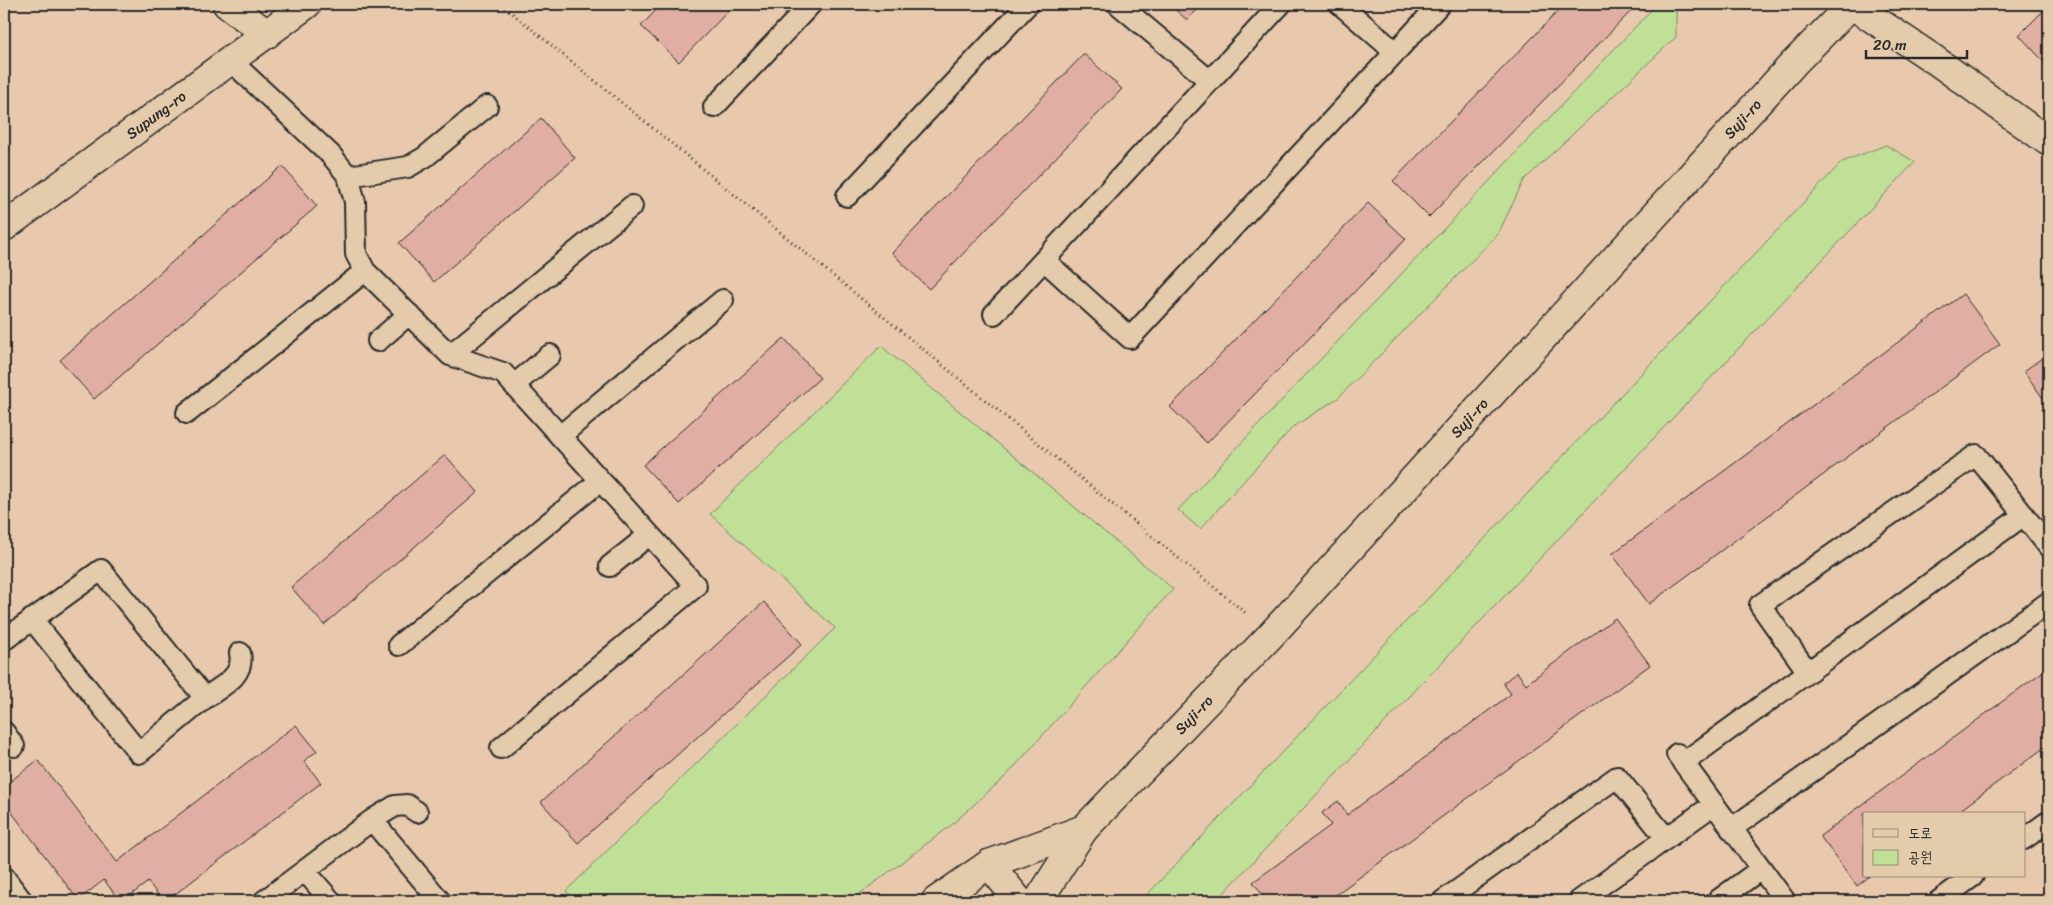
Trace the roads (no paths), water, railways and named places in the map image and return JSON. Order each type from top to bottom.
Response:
[{"type":"main road","points":[[226,4],[267,34]]},
{"type":"main road","name":"Supung-ro","points":[[4,227],[307,4]]},
{"type":"main road","points":[[1851,4],[1935,60],[2049,142]]},
{"type":"main road","name":"Suji-ro","points":[[1038,901],[1084,829],[1271,635],[1794,63],[1851,4]]},
{"type":"main road","name":"Suji-ro","points":[[936,901],[989,864],[1084,829]]},
{"type":"main road","points":[[989,864],[1019,901]]},
{"type":"lane","points":[[714,107],[811,4]]},
{"type":"lane","points":[[847,196],[1028,4]]},
{"type":"lane","points":[[1118,4],[1210,81]]},
{"type":"lane","points":[[994,314],[1281,4]]},
{"type":"lane","points":[[1340,4],[1395,52]]},
{"type":"lane","points":[[1044,260],[1130,338],[1440,4]]},
{"type":"lane","points":[[231,61],[331,155],[348,176],[355,202],[356,254],[365,271],[450,355],[503,373],[696,586],[501,748]]},
{"type":"lane","points":[[348,176],[408,167],[425,156],[487,106]]},
{"type":"lane","points":[[450,355],[632,206]]},
{"type":"lane","points":[[187,413],[365,271]]},
{"type":"lane","points":[[560,436],[723,300]]},
{"type":"lane","points":[[378,340],[408,314]]},
{"type":"lane","points":[[514,385],[550,355]]},
{"type":"lane","points":[[1808,672],[1760,605],[1976,454],[2049,547]]},
{"type":"lane","points":[[399,645],[600,480]]},
{"type":"lane","points":[[1785,901],[1680,758],[1808,672],[2024,515]]},
{"type":"lane","points":[[610,566],[649,535]]},
{"type":"lane","points":[[4,640],[101,570],[205,698]]},
{"type":"lane","points":[[1732,829],[2049,602]]},
{"type":"lane","points":[[32,619],[138,753],[236,675],[243,663],[240,653]]},
{"type":"lane","points":[[1443,901],[1617,777],[1666,838]]},
{"type":"lane","points":[[264,901],[372,820],[395,806],[407,804],[417,812]]},
{"type":"lane","points":[[1579,901],[1714,804]]},
{"type":"lane","points":[[372,820],[440,901]]},
{"type":"lane","points":[[2026,838],[2049,821]]},
{"type":"lane","points":[[1718,901],[1761,869]]},
{"type":"lane","points":[[305,870],[331,901]]},
{"type":"lane","points":[[4,876],[22,901]]},
{"type":"lane","points":[[1938,901],[1970,878]]}]
